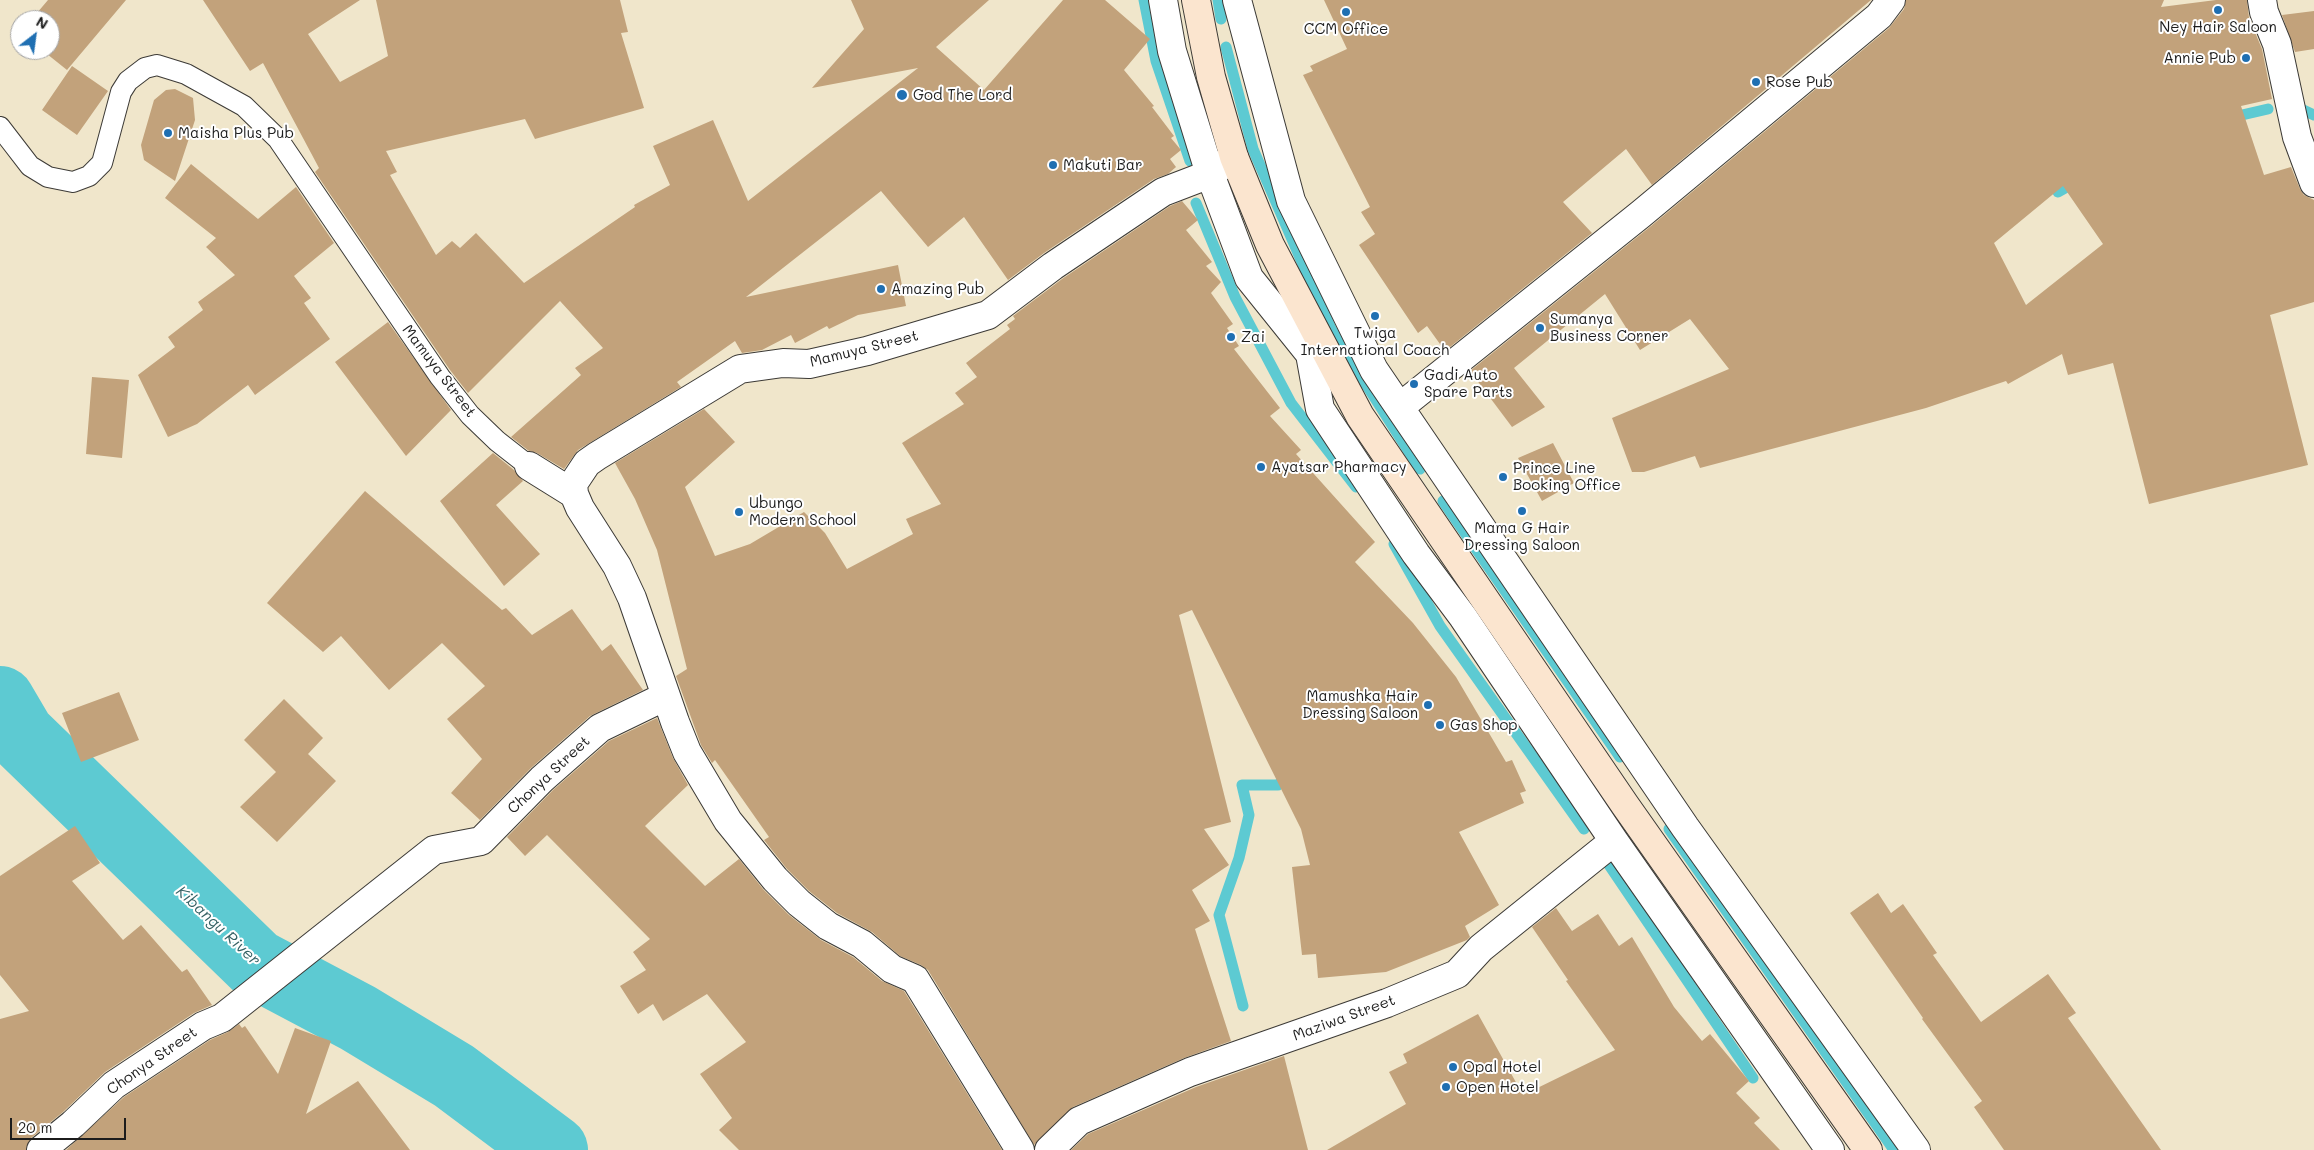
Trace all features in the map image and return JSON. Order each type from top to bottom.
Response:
[{"type":"main road","points":[[1196,0],[1210,77],[1234,157],[1270,245],[1360,416],[1625,805],[1868,1150]]},
{"type":"street","points":[[1163,0],[1172,51],[1210,174],[1249,278],[1310,354],[1320,408],[1416,554],[1494,662],[1614,841],[1830,1150]]},
{"type":"street","points":[[1237,0],[1291,201],[1374,370],[1685,827],[1916,1150]]},
{"type":"street","points":[[1400,407],[1641,214],[1879,16],[1892,0]]},
{"type":"street","points":[[2262,0],[2264,12],[2278,44],[2298,136],[2314,183]]},
{"type":"street","name":"Mamuya Street","points":[[574,494],[573,484],[587,463],[635,431],[740,369],[783,364],[809,364],[867,351],[988,314],[1053,266],[1163,192],[1210,174],[1234,157]]},
{"type":"street","name":"Mamuya Street","points":[[529,466],[574,494]]},
{"type":"street","points":[[574,494],[587,520],[617,566],[632,598],[687,752],[706,788],[733,828],[775,879],[799,903],[828,926],[862,944],[892,969],[915,979],[1027,1148]]},
{"type":"street","name":"Chonya Street","points":[[41,1150],[122,1079],[203,1026],[222,1018],[434,850],[481,841],[542,779],[600,728],[666,696]]},
{"type":"street","name":"Maziwa Street","points":[[1048,1150],[1079,1121],[1190,1072],[1387,1003],[1457,974],[1481,948],[1614,841]]},
{"type":"lane","name":"Mamuya Street","points":[[0,127],[30,166],[48,177],[73,182],[89,176],[102,163],[121,92],[128,81],[145,68],[157,65],[186,74],[244,106],[278,139],[452,392],[470,415],[496,441],[529,466]]},
{"type":"building","points":[[48,0],[126,0],[67,70],[54,60],[60,60],[60,10],[40,10]]},
{"type":"building","points":[[203,0],[360,0],[308,34],[340,82],[388,56],[376,0],[620,0],[628,32],[621,33],[644,108],[535,139],[525,119],[386,151],[397,172],[390,175],[436,255],[452,241],[460,248],[476,233],[524,283],[635,207],[634,205],[670,185],[653,146],[713,120],[748,201],[918,68],[812,88],[864,29],[851,0],[989,0],[936,47],[984,90],[1063,0],[1105,0],[1150,39],[1124,70],[1154,106],[1152,107],[1174,136],[1171,138],[1181,150],[1170,159],[1176,167],[1168,174],[1154,179],[1044,253],[1008,280],[964,217],[928,247],[881,191],[746,297],[898,265],[906,306],[858,315],[829,329],[827,326],[795,343],[791,335],[762,350],[742,353],[735,341],[677,382],[681,387],[578,450],[564,469],[537,453],[529,451],[511,437],[581,375],[575,368],[603,348],[560,301],[468,393],[450,370],[315,172],[319,168],[263,63],[250,71]]},
{"type":"building","points":[[1324,0],[1871,0],[1652,185],[1626,149],[1563,202],[1592,233],[1445,351],[1427,326],[1418,333],[1359,245],[1375,234],[1361,212],[1370,207],[1303,75],[1313,71],[1310,66],[1347,49]]},
{"type":"building","points":[[1906,0],[2164,0],[2161,7],[2216,0],[2247,0],[2249,18],[2262,49],[2272,99],[2241,106],[2264,175],[2291,167],[2304,195],[2314,200],[2314,302],[2270,315],[2308,465],[2149,504],[2113,363],[2068,375],[2062,354],[2008,384],[2006,381],[1926,408],[1700,468],[1695,456],[1644,472],[1632,472],[1612,418],[1729,369],[1690,319],[1640,350],[1605,294],[1514,368],[1545,407],[1512,427],[1470,371],[1651,226],[1889,28],[1904,9]],"holes":[[[2063,186],[2103,244],[2026,305],[1994,243]]]},
{"type":"building","points":[[2314,11],[2314,49],[2295,52],[2282,15]]},
{"type":"building","points":[[72,66],[108,91],[77,135],[42,110]]},
{"type":"building","name":"Maisha Plus Pub","points":[[175,89],[193,98],[195,120],[175,181],[144,160],[141,145],[154,100],[166,90]]},
{"type":"building","points":[[191,164],[258,219],[296,187],[334,243],[294,276],[311,298],[304,303],[330,339],[255,395],[248,385],[197,424],[168,437],[138,375],[175,347],[168,337],[203,310],[198,302],[235,275],[206,247],[216,238],[165,198]]},
{"type":"building","points":[[1182,201],[1198,220],[1186,230],[1212,262],[1206,266],[1221,282],[1211,293],[1233,324],[1227,328],[1239,346],[1234,349],[1280,408],[1270,416],[1301,450],[1296,454],[1375,542],[1355,562],[1413,623],[1456,677],[1506,762],[1512,760],[1526,791],[1520,793],[1524,803],[1459,832],[1499,905],[1465,926],[1470,937],[1467,940],[1386,972],[1318,978],[1316,954],[1302,955],[1292,867],[1310,865],[1301,829],[1192,610],[1179,615],[1231,822],[1204,829],[1229,865],[1192,890],[1210,921],[1195,929],[1231,1041],[1184,1058],[1073,1107],[1034,1145],[928,970],[900,956],[872,932],[837,913],[809,891],[787,869],[764,840],[769,837],[715,760],[712,763],[701,745],[676,676],[687,669],[657,550],[635,499],[615,463],[704,409],[735,442],[685,487],[715,556],[750,544],[804,512],[825,533],[847,569],[913,534],[906,519],[941,504],[902,443],[964,404],[955,393],[977,377],[966,363],[1010,329],[1007,325],[1015,319],[1013,316],[1062,279],[1170,206]]},
{"type":"building","points":[[388,322],[451,410],[406,456],[335,362]]},
{"type":"building","points":[[92,377],[129,380],[122,458],[86,454]]},
{"type":"building","points":[[1553,443],[1574,483],[1542,501],[1518,458]]},
{"type":"building","points":[[493,453],[514,470],[523,481],[496,505],[540,554],[504,586],[440,501]]},
{"type":"building","points":[[365,491],[502,610],[506,608],[532,635],[572,609],[602,651],[611,644],[643,690],[590,716],[531,768],[480,820],[451,793],[482,759],[447,719],[485,686],[442,643],[389,690],[341,636],[323,652],[267,603]]},
{"type":"building","points":[[119,692],[139,740],[81,762],[62,713]]},
{"type":"building","points":[[284,699],[323,738],[308,754],[336,781],[277,842],[240,807],[276,772],[244,740]]},
{"type":"building","points":[[657,718],[673,758],[688,785],[645,826],[705,886],[739,859],[763,889],[789,915],[821,940],[853,957],[882,981],[904,991],[1002,1150],[739,1150],[719,1130],[732,1118],[700,1074],[746,1042],[707,994],[663,1021],[653,1004],[638,1014],[620,986],[646,970],[633,952],[650,939],[547,835],[525,856],[507,837],[553,790],[609,741]]},
{"type":"building","points":[[75,826],[100,863],[72,881],[123,940],[141,925],[182,972],[187,969],[212,1005],[194,1013],[105,1072],[63,1112],[31,1138],[26,1150],[0,1150],[0,1019],[29,1011],[0,975],[0,876]]},
{"type":"building","points":[[1878,893],[1891,913],[1903,904],[1937,953],[1933,955],[1981,1022],[2048,974],[2076,1013],[2068,1018],[2161,1150],[2004,1150],[1974,1107],[1982,1101],[1922,1019],[1850,913]]},
{"type":"building","points":[[1556,908],[1572,931],[1598,914],[1619,946],[1632,937],[1674,1007],[1702,1041],[1710,1034],[1749,1081],[1736,1093],[1760,1118],[1754,1123],[1780,1150],[1327,1150],[1406,1104],[1389,1072],[1407,1063],[1403,1054],[1478,1014],[1523,1095],[1615,1050],[1566,981],[1568,980],[1532,927]]},
{"type":"building","points":[[239,1024],[242,1028],[245,1026],[278,1074],[295,1028],[331,1041],[306,1114],[358,1081],[410,1150],[66,1150],[124,1097],[210,1040],[228,1032]]},
{"type":"building","points":[[1284,1056],[1308,1150],[1071,1150],[1088,1134],[1196,1087]]},
{"type":"waterway","points":[[1144,0],[1156,61],[1190,161]]},
{"type":"waterway","points":[[1218,0],[1221,19]]},
{"type":"waterway","points":[[1226,47],[1253,149],[1331,329],[1420,469]]},
{"type":"waterway","points":[[2299,108],[2314,115]]},
{"type":"waterway","points":[[2229,118],[2268,109]]},
{"type":"waterway","points":[[2058,192],[2076,182]]},
{"type":"waterway","points":[[1196,203],[1235,297],[1291,403],[1356,487]]},
{"type":"waterway","points":[[1443,501],[1620,757]]},
{"type":"waterway","points":[[1394,544],[1440,626],[1584,829]]},
{"type":"waterway","name":"Kibangu River","points":[[0,701],[20,735],[256,964],[358,1018],[454,1076],[553,1150]]},
{"type":"waterway","points":[[1243,1006],[1219,915],[1239,858],[1249,815],[1242,785],[1278,785],[1289,774]]},
{"type":"waterway","points":[[1669,829],[1894,1150]]},
{"type":"waterway","points":[[1607,862],[1753,1078]]},
{"type":"waterway","points":[[250,990],[256,964]]},
{"type":"place","name":"Ney Hair Saloon","points":[[2218,10]]},
{"type":"place","name":"CCM Office","points":[[1346,12]]},
{"type":"place","name":"Annie Pub","points":[[2246,58]]},
{"type":"place","name":"Rose Pub","points":[[1756,82]]},
{"type":"place","name":"God The Lord","points":[[902,95]]},
{"type":"place","name":"Maisha Plus Pub","points":[[168,133]]},
{"type":"place","name":"Makuti Bar","points":[[1053,165]]},
{"type":"place","name":"Amazing Pub","points":[[881,289]]},
{"type":"place","name":"Twiga International Coach","points":[[1375,316]]},
{"type":"place","name":"Sumanya Business Corner","points":[[1540,328]]},
{"type":"place","name":"Zai","points":[[1231,337]]},
{"type":"place","name":"Gadi Auto Spare Parts","points":[[1414,384]]},
{"type":"place","name":"Ayatsar Pharmacy","points":[[1261,467]]},
{"type":"place","name":"Prince Line Booking Office","points":[[1503,477]]},
{"type":"place","name":"Mama G Hair Dressing Saloon","points":[[1522,511]]},
{"type":"place","name":"Ubungo Modern School","points":[[739,512]]},
{"type":"place","name":"Mamushka Hair Dressing Saloon","points":[[1428,705]]},
{"type":"place","name":"Gas Shop","points":[[1440,725]]},
{"type":"place","name":"Opal Hotel","points":[[1453,1067]]},
{"type":"place","name":"Open Hotel","points":[[1446,1087]]}]
